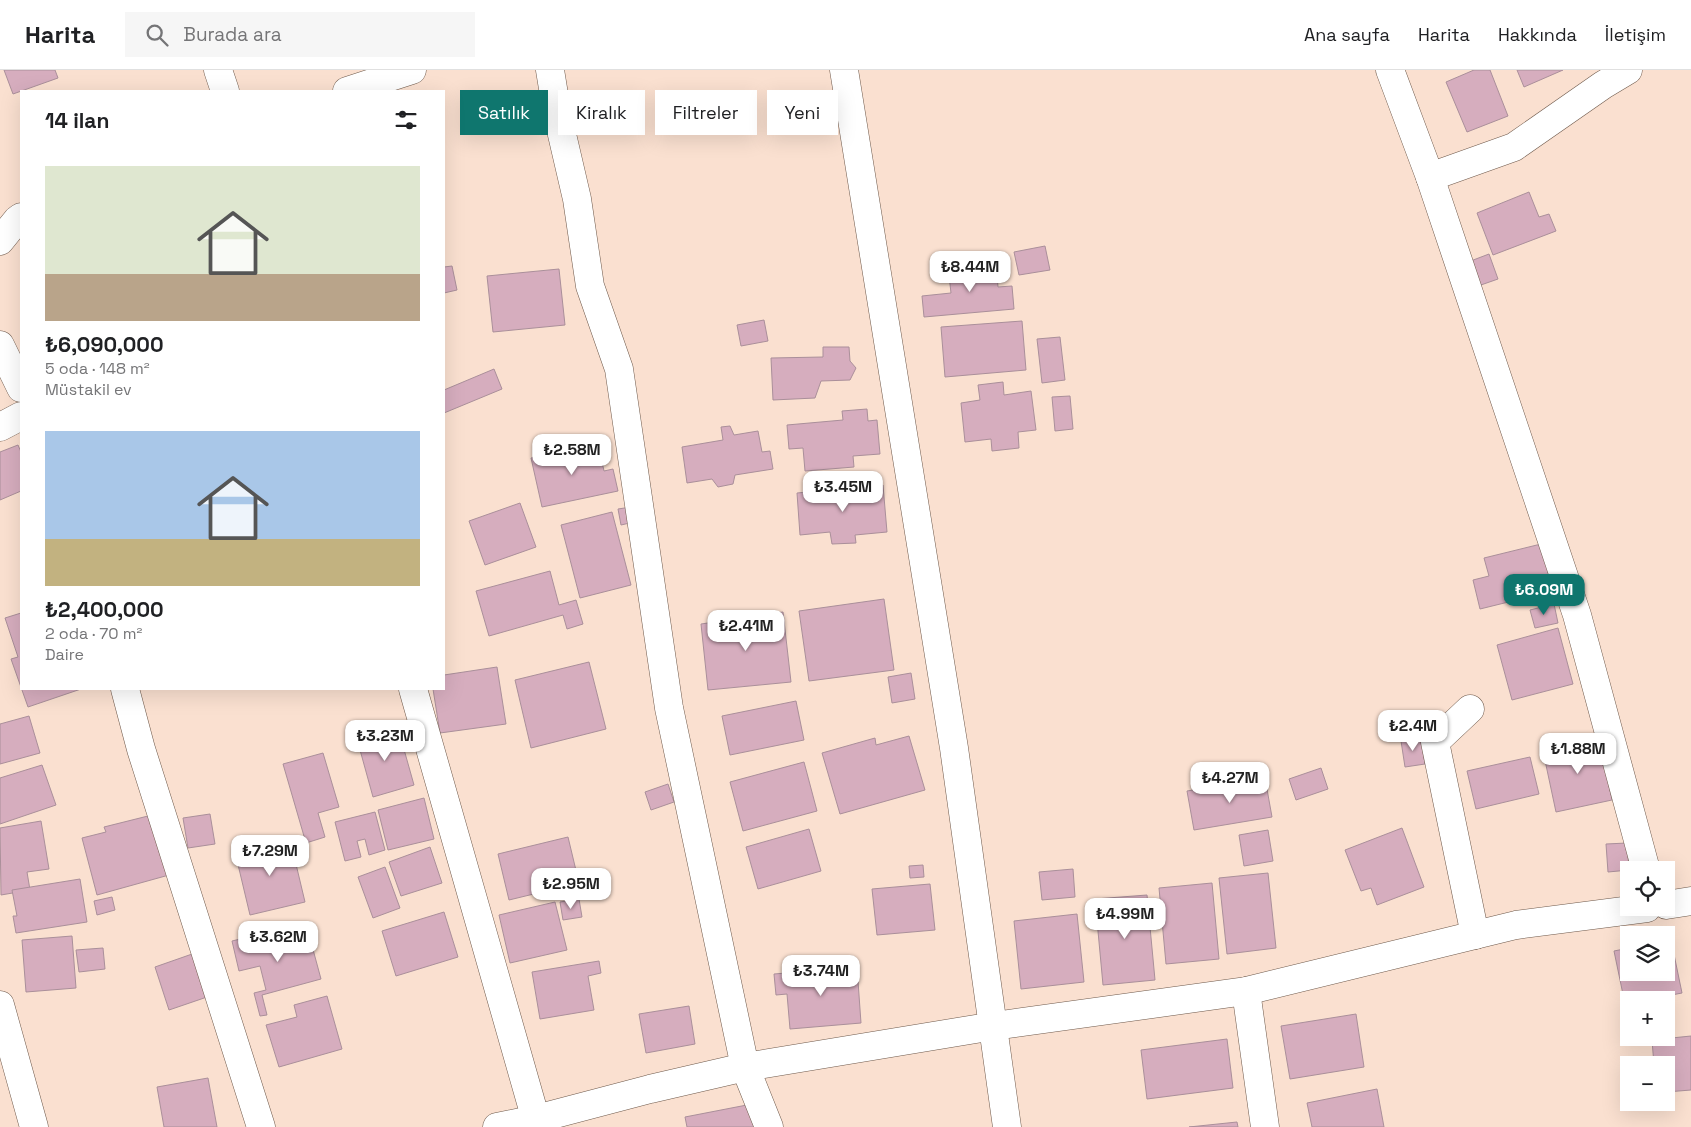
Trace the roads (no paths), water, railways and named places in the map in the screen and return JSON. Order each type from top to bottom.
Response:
[{"type":"street","points":[[218,70],[225,90]]},
{"type":"street","points":[[350,90],[412,70]]},
{"type":"street","points":[[550,70],[557,114],[577,199],[590,286],[619,369],[670,708],[746,1067],[769,1127]]},
{"type":"street","points":[[844,70],[954,748],[1007,1127]]},
{"type":"street","points":[[1390,70],[1430,177],[1577,615],[1644,861]]},
{"type":"street","points":[[1430,177],[1514,147],[1603,85],[1628,70]]},
{"type":"street","points":[[0,241],[20,218]]},
{"type":"street","points":[[0,345],[20,386]]},
{"type":"street","points":[[0,427],[20,417]]},
{"type":"street","points":[[125,690],[141,749],[261,1127]]},
{"type":"street","points":[[413,690],[537,1123]]},
{"type":"street","points":[[1470,709],[1435,742],[1475,935]]},
{"type":"street","points":[[1675,904],[1691,901]]},
{"type":"street","points":[[497,1127],[537,1123],[650,1089],[746,1067],[994,1026],[1246,991],[1516,924],[1620,911]]},
{"type":"street","points":[[1246,991],[1264,1127]]},
{"type":"street","points":[[0,1004],[34,1127]]}]
